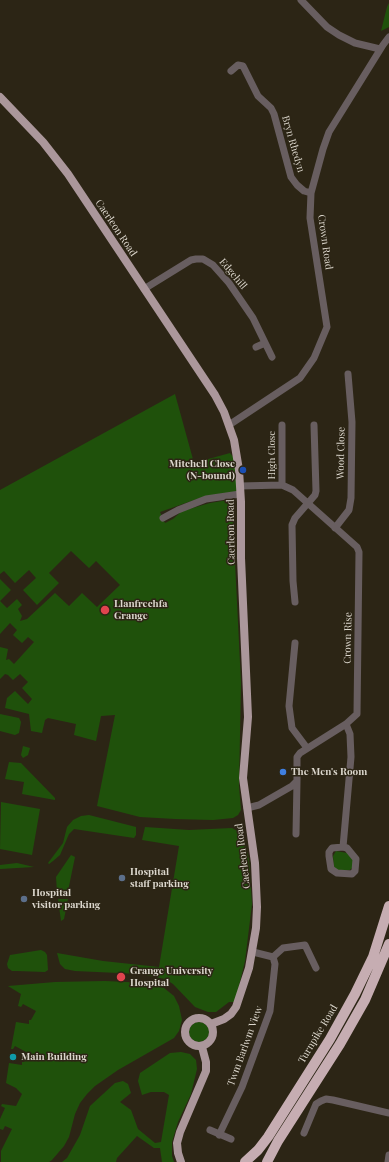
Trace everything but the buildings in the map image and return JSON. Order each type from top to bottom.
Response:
[{"type":"highway","name":"Turnpike Road","points":[[245,1162],[258,1150],[268,1137],[330,1039],[352,1001],[373,957],[389,906]]},
{"type":"highway","points":[[267,1162],[278,1141],[340,1044],[365,1000],[389,944]]},
{"type":"main road","name":"Caerleon Road","points":[[0,97],[43,142],[68,174],[215,395],[224,412],[237,451],[240,490],[240,558],[248,717],[243,778],[257,887],[256,928],[249,968],[236,1006],[231,1014],[224,1019],[211,1024]]},
{"type":"main road","points":[[199,1017],[204,1018],[213,1028],[213,1037],[202,1047],[194,1045],[186,1039],[185,1029],[187,1024],[194,1018],[199,1017]]},
{"type":"main road","points":[[181,1162],[177,1143],[180,1132],[204,1075],[206,1062],[202,1047]]},
{"type":"street","points":[[300,0],[327,26],[339,35],[354,43],[381,47]]},
{"type":"street","name":"Crown Road","points":[[229,425],[300,378],[314,358],[327,327],[310,218],[311,193],[329,132],[389,36]]},
{"type":"street","name":"Bryn Rhedyn","points":[[231,71],[238,65],[243,66],[258,96],[271,108],[274,114],[291,177],[304,191],[311,193]]},
{"type":"street","name":"Edgehill","points":[[144,289],[191,260],[204,259],[212,264],[229,283],[253,318],[272,356]]},
{"type":"street","points":[[256,348],[265,343]]},
{"type":"street","name":"Wood Close","points":[[336,528],[349,510],[350,498],[352,422],[348,374]]},
{"type":"street","name":"High Close","points":[[282,425],[282,485]]},
{"type":"street","points":[[295,602],[292,525],[295,518],[316,491],[314,425]]},
{"type":"street","points":[[163,518],[178,510],[206,499],[240,490],[282,485]]},
{"type":"street","name":"Crown Rise","points":[[282,485],[293,490],[308,503],[357,547],[359,552],[357,714],[346,724],[307,748],[297,757],[296,834]]},
{"type":"street","points":[[295,643],[289,706],[292,728],[307,748]]},
{"type":"street","points":[[343,847],[351,756],[350,734],[346,724]]},
{"type":"street","points":[[247,808],[259,805],[292,786],[297,781]]},
{"type":"street","points":[[343,847],[346,848],[356,859],[355,871],[352,874],[337,873],[330,869],[329,852],[332,848],[343,847]]},
{"type":"street","points":[[253,952],[273,957],[283,948],[305,945],[316,968]]},
{"type":"street","name":"Twm Barlwm View","points":[[220,1134],[242,1087],[270,1011],[275,964],[273,957]]},
{"type":"street","points":[[304,1133],[316,1104],[321,1100],[333,1100],[389,1113]]},
{"type":"street","points":[[210,1130],[231,1140]]},
{"type":"street","points":[[388,1162],[389,1155]]},
{"type":"green space","points":[[389,3],[389,27],[381,31],[387,7]]},
{"type":"green space","name":"Llanfrechfa Grange","points":[[175,394],[194,463],[230,453],[234,458],[237,492],[197,499],[160,512],[165,523],[173,519],[182,511],[210,503],[234,499],[234,542],[241,683],[239,786],[241,810],[238,815],[233,818],[213,820],[140,817],[97,806],[115,715],[101,716],[96,741],[74,735],[76,724],[48,718],[45,720],[42,733],[31,731],[29,714],[5,708],[7,698],[15,691],[28,704],[32,699],[22,688],[28,682],[20,674],[13,680],[5,674],[0,679],[0,647],[8,649],[6,660],[9,659],[14,664],[34,642],[28,637],[22,643],[13,635],[17,630],[10,623],[0,634],[0,601],[7,608],[17,599],[22,605],[18,609],[22,616],[20,621],[27,619],[55,593],[69,606],[82,593],[97,607],[120,585],[96,561],[89,568],[71,551],[49,573],[59,583],[37,605],[23,590],[36,578],[29,570],[15,583],[4,571],[0,574],[0,490]]},
{"type":"green space","points":[[0,579],[11,590],[0,601]]},
{"type":"green space","points":[[0,714],[19,718],[21,722],[19,733],[15,735],[0,731]]},
{"type":"green space","points":[[23,746],[30,748],[28,755],[23,758],[21,755]]},
{"type":"green space","points":[[9,762],[21,763],[55,798],[55,800],[22,794],[24,782],[5,779]]},
{"type":"green space","points":[[1,802],[40,809],[32,855],[0,849]]},
{"type":"green space","points":[[89,815],[136,827],[136,835],[134,838],[74,829],[69,834],[60,855],[49,864],[48,863],[63,843],[67,827],[73,820],[81,816]]},
{"type":"green space","points":[[145,827],[189,830],[232,828],[243,834],[249,860],[252,904],[245,961],[235,1002],[229,1002],[216,1012],[208,1012],[195,1007],[173,984],[165,979],[141,974],[75,971],[65,969],[60,964],[57,953],[103,961],[159,967],[179,846],[142,840]]},
{"type":"green space","points":[[336,851],[347,853],[354,861],[350,870],[338,871],[334,869],[333,856]]},
{"type":"green space","points":[[71,855],[75,857],[68,891],[57,892],[56,877]]},
{"type":"green space","points":[[17,863],[34,867],[0,869],[0,865]]},
{"type":"green space","points":[[58,899],[68,899],[64,919],[61,921]]},
{"type":"green space","points":[[41,950],[47,955],[48,970],[45,972],[12,971],[8,968],[7,964],[10,955]]},
{"type":"green space","points":[[105,981],[148,983],[164,988],[174,996],[179,1006],[182,1020],[179,1031],[174,1038],[118,1070],[95,1086],[87,1094],[80,1103],[75,1114],[69,1137],[64,1146],[52,1160],[49,1162],[1,1162],[1,1151],[12,1129],[5,1126],[3,1130],[0,1129],[0,1119],[5,1108],[1,1106],[2,1104],[16,1106],[22,1094],[16,1088],[6,1083],[9,1063],[22,1065],[22,1062],[24,1062],[28,1053],[15,1046],[11,1049],[16,1022],[29,1024],[29,1020],[31,1020],[36,1011],[23,1004],[21,1007],[18,1006],[21,994],[8,986],[55,982]]},
{"type":"green space","points":[[195,1022],[203,1022],[209,1028],[209,1036],[203,1042],[195,1042],[189,1036],[189,1028]]},
{"type":"green space","points":[[181,1052],[190,1054],[196,1060],[197,1069],[191,1094],[178,1122],[172,1142],[172,1156],[174,1162],[162,1162],[160,1148],[154,1148],[137,1136],[117,1158],[116,1162],[62,1162],[67,1158],[80,1135],[90,1106],[115,1083],[123,1081],[128,1084],[131,1093],[120,1102],[131,1110],[138,1129],[155,1143],[161,1142],[169,1095],[164,1092],[151,1092],[142,1095],[138,1081],[140,1073],[170,1053]]},
{"type":"place","name":"Mitchell Close (N-bound)","points":[[243,470]]},
{"type":"place","name":"Llanfrechfa Grange","points":[[105,610]]},
{"type":"place","name":"The Men's Room","points":[[283,772]]},
{"type":"place","name":"Hospital staff parking","points":[[122,878]]},
{"type":"place","name":"Hospital visitor parking","points":[[24,899]]},
{"type":"place","name":"Grange University Hospital","points":[[121,977]]},
{"type":"place","name":"Main Building","points":[[13,1057]]}]
